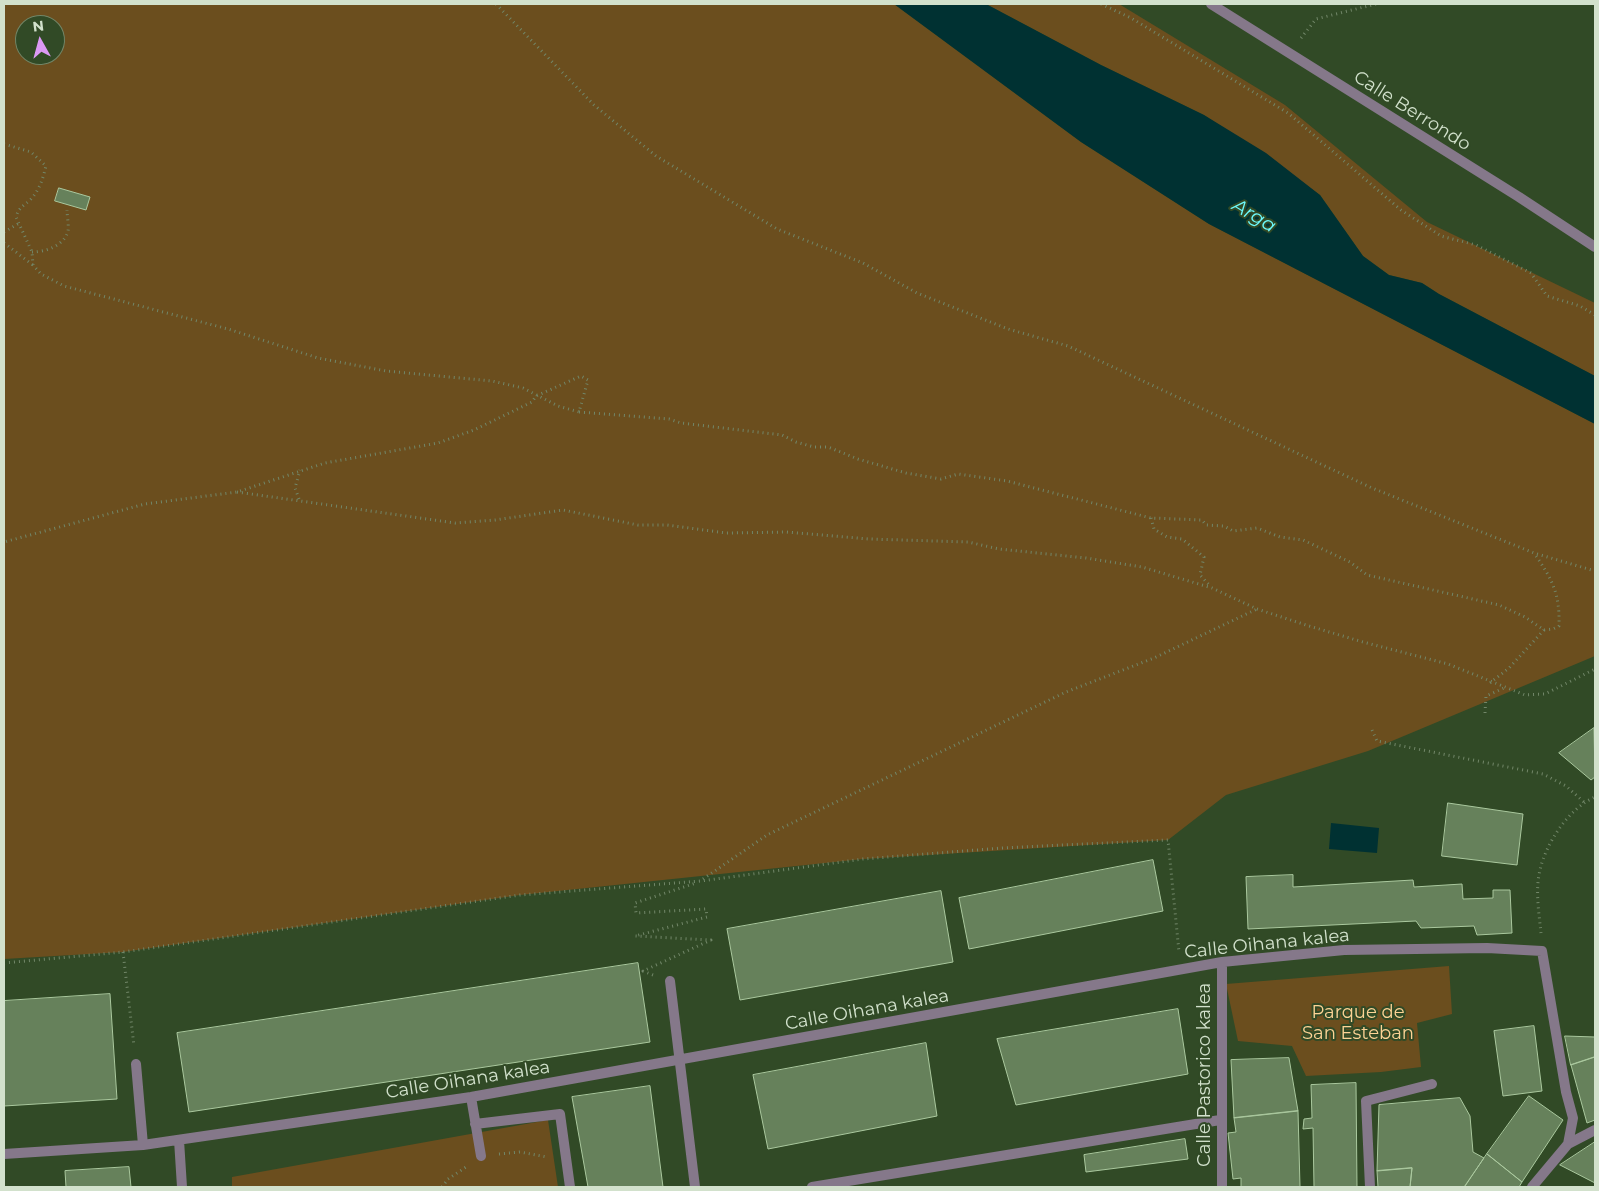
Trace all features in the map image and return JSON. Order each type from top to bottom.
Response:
[{"type":"street","name":"Calle Berrondo","points":[[1211,4],[1595,247]]},
{"type":"street","name":"Calle Oihana kalea","points":[[4,1154],[143,1145],[471,1097],[1222,962],[1344,950],[1487,948],[1542,951]]},
{"type":"street","points":[[1542,951],[1561,1064],[1573,1118],[1568,1144]]},
{"type":"street","name":"Calle Pastorico kalea","points":[[1222,962],[1220,1120],[1222,1187]]},
{"type":"street","points":[[670,981],[678,1060],[695,1187]]},
{"type":"street","points":[[136,1064],[143,1145]]},
{"type":"street","points":[[1370,1187],[1366,1101],[1432,1084]]},
{"type":"street","points":[[471,1097],[480,1156]]},
{"type":"street","points":[[475,1124],[560,1114],[570,1187]]},
{"type":"street","points":[[812,1187],[1220,1120]]},
{"type":"street","points":[[1532,1187],[1568,1144],[1595,1130]]},
{"type":"street","points":[[179,1140],[182,1187]]},
{"type":"path","points":[[496,4],[594,105],[656,156],[777,229],[863,263],[917,293],[1008,329],[1068,346],[1372,488],[1534,552],[1595,571]]},
{"type":"path","points":[[1101,4],[1131,18],[1288,113],[1401,210],[1441,236],[1476,245],[1532,273],[1547,296],[1580,306],[1595,315]]},
{"type":"path","points":[[1290,53],[1316,19],[1376,4]]},
{"type":"path","points":[[4,144],[32,152],[46,166],[42,183],[31,199],[19,208],[16,217],[32,252],[33,265]]},
{"type":"path","points":[[32,252],[44,252],[54,247],[64,238],[68,231],[67,210]]},
{"type":"path","points":[[4,232],[18,224]]},
{"type":"path","points":[[4,243],[33,265],[41,274],[64,286],[228,328],[318,358],[386,371],[492,381],[523,388],[536,396],[579,412],[669,419],[681,423],[782,435],[814,447],[828,446],[858,459],[906,473],[941,479],[958,474],[1007,480],[1151,518],[1202,520],[1206,525],[1224,526],[1233,531],[1258,528],[1280,537],[1302,540],[1350,562],[1367,575],[1499,605],[1526,617],[1544,630]]},
{"type":"path","points":[[4,542],[145,504],[237,492],[325,463],[438,443],[474,430],[532,402],[536,396],[582,376],[588,380],[579,412]]},
{"type":"path","points":[[300,470],[295,488],[300,500]]},
{"type":"path","points":[[237,492],[455,523],[495,520],[563,510],[638,524],[667,525],[726,533],[786,532],[869,539],[968,542],[999,550],[1086,558],[1142,567],[1212,588],[1257,609],[1363,642],[1448,664],[1490,683],[1525,695],[1545,694],[1595,669]]},
{"type":"path","points":[[1151,518],[1154,529],[1167,537],[1182,539],[1204,557],[1200,575],[1212,588]]},
{"type":"path","points":[[1490,683],[1508,668],[1544,630],[1559,626],[1558,596],[1550,576],[1534,552]]},
{"type":"path","points":[[670,981],[643,971],[711,940],[635,936],[707,917],[706,909],[636,913],[635,903],[701,881],[767,835],[1066,692],[1154,658],[1257,609]]},
{"type":"path","points":[[1485,713],[1486,696],[1505,688]]},
{"type":"path","points":[[1372,730],[1377,741],[1543,774],[1566,786],[1584,802]]},
{"type":"path","points":[[1542,951],[1538,893],[1540,870],[1554,838],[1584,802],[1595,797]]},
{"type":"path","points":[[4,963],[123,952],[520,895],[701,881],[863,859],[1002,848],[1168,840],[1181,969]]},
{"type":"path","points":[[123,952],[136,1064]]},
{"type":"green space","points":[[4,4],[894,4],[1081,142],[1209,224],[1595,424],[1595,656],[1368,751],[1226,795],[1168,840],[863,859],[520,895],[123,952],[4,959]]},
{"type":"green space","points":[[986,4],[1119,4],[1285,105],[1427,222],[1595,303],[1595,376],[1439,294],[1422,283],[1389,275],[1363,256],[1320,195],[1204,115],[1101,65]]},
{"type":"green space","name":"Parque de San Esteban","points":[[1449,966],[1452,1014],[1417,1023],[1421,1067],[1381,1072],[1306,1076],[1292,1046],[1238,1041],[1226,984]]},
{"type":"green space","points":[[548,1120],[558,1187],[232,1187],[232,1177]]},
{"type":"water","name":"Arga","points":[[894,4],[986,4],[1101,65],[1204,115],[1266,153],[1320,195],[1363,256],[1389,275],[1422,283],[1439,294],[1595,376],[1595,424],[1209,224],[1081,142]]},
{"type":"water","points":[[1331,823],[1379,828],[1377,853],[1329,849]]},
{"type":"building","points":[[59,188],[90,197],[86,210],[55,201]]},
{"type":"building","points":[[1594,728],[1595,777],[1591,780],[1559,753]]},
{"type":"building","points":[[1448,803],[1523,814],[1517,865],[1442,856]]},
{"type":"building","points":[[1153,860],[1163,911],[969,949],[959,898]]},
{"type":"building","points":[[1293,875],[1293,887],[1413,880],[1414,887],[1462,884],[1463,899],[1493,898],[1493,890],[1510,890],[1512,933],[1477,935],[1474,926],[1421,928],[1416,921],[1248,929],[1246,877]]},
{"type":"building","points":[[941,891],[953,962],[740,1000],[727,929]]},
{"type":"building","points":[[638,963],[650,1042],[189,1112],[177,1033]]},
{"type":"building","points":[[110,994],[117,1099],[4,1106],[4,1001]]},
{"type":"building","points":[[1178,1009],[1188,1074],[1016,1105],[997,1039]]},
{"type":"building","points":[[1534,1026],[1542,1091],[1503,1096],[1494,1031]]},
{"type":"building","points":[[1565,1036],[1595,1037],[1595,1057],[1571,1065]]},
{"type":"building","points":[[926,1043],[937,1116],[768,1149],[753,1075]]},
{"type":"building","points":[[1595,1057],[1595,1120],[1587,1123],[1571,1065]]},
{"type":"building","points":[[1289,1058],[1298,1111],[1234,1118],[1231,1060]]},
{"type":"building","points":[[1356,1083],[1357,1187],[1314,1187],[1313,1128],[1303,1129],[1304,1119],[1312,1118],[1311,1085]]},
{"type":"building","points":[[650,1086],[663,1187],[588,1187],[572,1097]]},
{"type":"building","points":[[1529,1096],[1563,1120],[1522,1182],[1487,1154]]},
{"type":"building","points":[[1460,1098],[1470,1116],[1473,1152],[1484,1158],[1464,1187],[1410,1187],[1412,1168],[1377,1171],[1379,1105]]},
{"type":"building","points":[[1298,1111],[1300,1187],[1241,1187],[1241,1178],[1233,1179],[1228,1133],[1236,1132],[1234,1118]]},
{"type":"building","points":[[1185,1139],[1188,1159],[1086,1172],[1084,1155]]},
{"type":"building","points":[[1595,1142],[1595,1183],[1560,1165]]},
{"type":"building","points":[[1487,1154],[1522,1182],[1519,1187],[1465,1187]]},
{"type":"building","points":[[129,1167],[131,1187],[66,1187],[65,1171]]},
{"type":"building","points":[[1412,1168],[1410,1187],[1378,1187],[1377,1171]]}]
